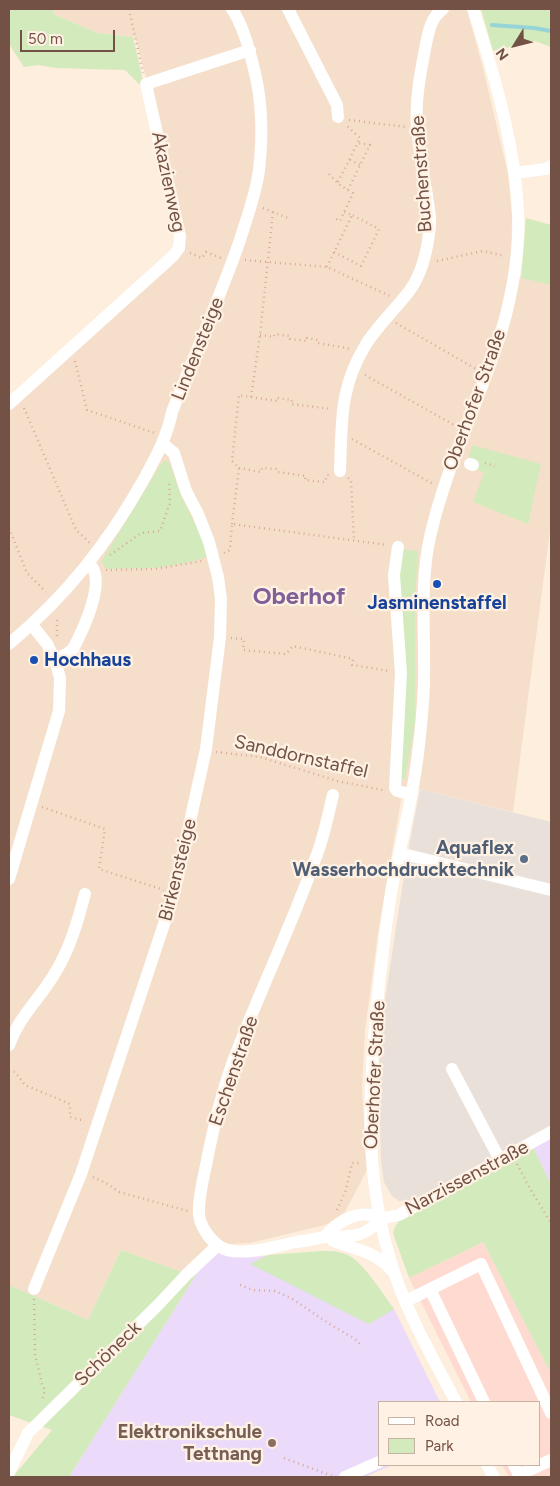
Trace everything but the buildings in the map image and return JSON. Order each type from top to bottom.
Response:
[{"type":"street","name":"Lindensteige","points":[[9,644],[54,604],[91,565],[98,551],[130,504],[159,439],[168,430],[172,412],[226,280],[252,204],[259,171],[261,140],[259,89],[250,50],[232,9]]},
{"type":"street","points":[[288,9],[337,105],[338,117]]},
{"type":"street","name":"Buchenstraße","points":[[335,473],[345,389],[366,344],[410,290],[416,279],[425,252],[430,224],[417,128],[417,99],[431,24],[437,13],[443,9]]},
{"type":"street","name":"Oberhofer Straße","points":[[456,1401],[395,1275],[374,1192],[371,1162],[370,1086],[385,936],[392,890],[418,760],[424,697],[423,614],[427,552],[443,489],[500,336],[512,290],[516,259],[518,216],[514,173],[498,95],[473,9]]},
{"type":"street","points":[[146,84],[250,50]]},
{"type":"street","name":"Akazienweg","points":[[15,403],[66,351],[173,256],[179,248],[180,236],[146,84]]},
{"type":"street","points":[[514,173],[546,169],[551,166]]},
{"type":"street","name":"Birkensteige","points":[[34,1289],[82,1174],[174,894],[206,750],[220,637],[221,599],[218,577],[209,542],[186,491],[174,453],[159,439]]},
{"type":"street","points":[[398,547],[394,575],[401,673],[395,788],[397,791],[411,794]]},
{"type":"street","points":[[53,655],[68,653],[72,649],[90,608],[96,587],[96,578],[91,565]]},
{"type":"street","points":[[9,879],[60,711],[60,678],[53,655],[32,625]]},
{"type":"street","name":"Eschenstraße","points":[[218,1245],[208,1235],[201,1223],[199,1213],[216,1118],[231,1067],[299,904],[317,855],[334,795]]},
{"type":"street","points":[[399,853],[551,890]]},
{"type":"street","points":[[9,1045],[20,1020],[50,981],[61,963],[86,894]]},
{"type":"street","points":[[452,1069],[500,1160]]},
{"type":"street","name":"Narzissenstraße","points":[[380,1219],[399,1215],[551,1132]]},
{"type":"street","points":[[218,1245],[224,1249],[236,1251],[253,1250],[324,1237],[350,1237],[368,1231],[380,1219],[372,1214],[361,1213],[348,1218],[324,1237]]},
{"type":"street","points":[[324,1237],[376,1256],[388,1265],[395,1275]]},
{"type":"street","name":"Schöneck","points":[[9,1472],[28,1433],[218,1245]]},
{"type":"street","points":[[406,1301],[481,1264],[551,1413]]},
{"type":"street","points":[[430,1289],[484,1401]]},
{"type":"street","points":[[345,1477],[378,1462]]},
{"type":"street","points":[[514,1466],[519,1475],[538,1466]]},
{"type":"path","points":[[129,9],[146,84]]},
{"type":"path","points":[[338,117],[360,138],[338,182]]},
{"type":"path","points":[[356,122],[410,127]]},
{"type":"path","points":[[348,190],[370,144],[358,143]]},
{"type":"path","points":[[349,160],[360,165]]},
{"type":"path","points":[[329,174],[341,186],[353,192],[340,221],[333,217]]},
{"type":"path","points":[[252,204],[288,218]]},
{"type":"path","points":[[251,396],[260,335],[273,212]]},
{"type":"path","points":[[334,252],[361,266],[379,229],[344,212]]},
{"type":"path","points":[[327,267],[352,216]]},
{"type":"path","points":[[185,251],[202,258],[206,252],[223,258]]},
{"type":"path","points":[[432,262],[483,251],[516,259]]},
{"type":"path","points":[[242,260],[327,267],[389,296]]},
{"type":"path","points":[[390,320],[465,363]]},
{"type":"path","points":[[260,335],[274,337],[275,334],[290,336],[290,339],[307,341],[307,338],[318,340],[318,344],[349,348]]},
{"type":"path","points":[[66,351],[74,358],[87,410],[159,439]]},
{"type":"path","points":[[362,373],[448,423]]},
{"type":"path","points":[[329,409],[291,404],[292,400],[277,398],[277,401],[239,395],[232,461],[239,468],[261,472],[262,468],[277,469],[278,472],[306,476],[306,480],[325,482],[326,475],[335,473],[351,480],[354,540]]},
{"type":"path","points":[[15,403],[76,530],[98,551]]},
{"type":"path","points":[[354,440],[431,482]]},
{"type":"path","points":[[230,550],[239,468]]},
{"type":"path","points":[[91,565],[141,533],[160,531],[170,503]]},
{"type":"path","points":[[232,524],[398,547]]},
{"type":"path","points":[[9,528],[26,573],[42,588]]},
{"type":"path","points":[[108,570],[155,569],[207,560]]},
{"type":"path","points":[[53,655],[57,645],[57,609],[54,604]]},
{"type":"path","points":[[231,638],[244,639],[244,650],[286,654],[293,646],[353,659],[352,665],[394,672]]},
{"type":"path","name":"Sanddornstaffel","points":[[214,751],[260,757],[337,781],[382,790]]},
{"type":"path","points":[[37,805],[105,829],[99,869],[168,892]]},
{"type":"path","points":[[9,1070],[15,1072],[25,1085],[70,1104],[70,1117],[89,1122]]},
{"type":"path","points":[[512,1153],[529,1187],[551,1223]]},
{"type":"path","points":[[335,1213],[346,1190],[352,1164],[371,1162]]},
{"type":"path","points":[[91,1177],[106,1183],[119,1192],[185,1211]]},
{"type":"path","points":[[240,1285],[253,1290],[275,1291],[291,1298],[355,1339],[362,1346]]},
{"type":"path","points":[[34,1289],[35,1355],[45,1390],[39,1405]]},
{"type":"path","points":[[284,1458],[337,1477]]},
{"type":"shaded area","points":[[53,9],[467,9],[508,174],[512,216],[511,275],[551,285],[551,523],[513,812],[420,789],[403,789],[378,933],[365,1031],[362,1087],[367,1170],[345,1212],[325,1225],[250,1243],[230,1244],[222,1241],[187,1274],[121,1250],[88,1320],[9,1285],[9,406],[181,249],[148,84],[135,37],[98,33],[55,15]]},
{"type":"shaded area","points":[[420,789],[551,822],[551,1129],[414,1200],[399,1201],[392,1196],[384,1182],[381,1162],[380,1033],[406,862]]},
{"type":"shaded area","points":[[551,1137],[551,1185],[533,1147]]},
{"type":"shaded area","points":[[483,1242],[551,1374],[551,1477],[509,1477],[503,1466],[540,1466],[540,1401],[470,1401],[409,1278]]},
{"type":"shaded area","points":[[211,1251],[251,1257],[335,1251],[349,1256],[366,1271],[394,1309],[440,1401],[378,1401],[378,1466],[390,1466],[365,1477],[69,1477]]},
{"type":"green space","points":[[9,9],[53,9],[55,15],[98,33],[133,37],[145,90],[125,70],[56,68],[39,65],[24,67],[9,44]]},
{"type":"green space","points":[[481,9],[546,9],[551,11],[551,47],[535,41],[493,51]]},
{"type":"green space","points":[[526,218],[551,225],[551,285],[521,278]]},
{"type":"green space","points":[[472,445],[541,464],[528,524],[473,502],[484,473],[467,464]]},
{"type":"green space","points":[[164,461],[167,461],[170,465],[182,498],[204,541],[208,557],[155,568],[107,569],[101,562]]},
{"type":"green space","points":[[400,549],[418,551],[415,600],[415,723],[405,780],[401,778],[398,598]]},
{"type":"green space","points":[[533,1147],[551,1185],[551,1374],[483,1242],[409,1278],[393,1233],[401,1218]]},
{"type":"green space","points":[[121,1250],[187,1274],[211,1251],[69,1477],[13,1477],[52,1430],[9,1415],[9,1285],[88,1320]]},
{"type":"green space","points":[[321,1251],[341,1253],[354,1259],[373,1279],[394,1309],[369,1324],[250,1264],[268,1255]]},
{"type":"waterway","points":[[492,25],[551,31]]},
{"type":"place","name":"Jasminenstaffel","points":[[437,584]]},
{"type":"place","name":"Hochhaus","points":[[34,660]]},
{"type":"place","name":"Aquaflex Wasserhochdrucktechnik","points":[[524,859]]},
{"type":"place","name":"Elektronikschule Tettnang","points":[[272,1443]]},
{"type":"district","name":"Oberhof","points":[[299,597]]}]
